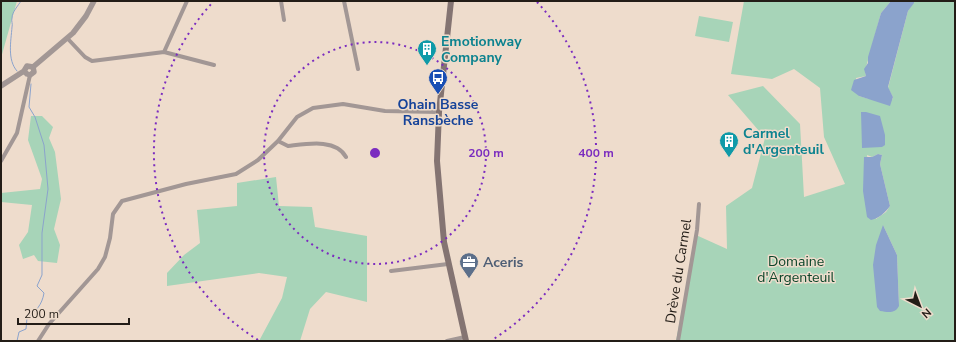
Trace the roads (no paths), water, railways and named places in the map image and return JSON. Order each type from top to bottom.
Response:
[{"type":"main road","points":[[451,1],[439,112],[437,168],[443,235],[448,264],[466,339]]},
{"type":"street","points":[[1,86],[24,71],[27,66],[33,67],[68,39],[86,16],[94,1]]},
{"type":"street","points":[[164,52],[187,1]]},
{"type":"street","points":[[281,1],[284,20]]},
{"type":"street","points":[[344,1],[358,69]]},
{"type":"street","points":[[68,39],[85,57],[92,61],[164,52],[214,65]]},
{"type":"street","points":[[1,161],[17,133],[30,75],[34,72],[33,67]]},
{"type":"street","points":[[24,71],[30,75]]},
{"type":"street","points":[[38,341],[49,324],[103,260],[107,253],[113,214],[122,201],[186,184],[236,174],[254,163],[278,141],[302,113],[313,108],[331,104],[354,105],[385,111],[439,112]]},
{"type":"street","points":[[278,141],[288,146],[301,143],[335,146],[343,150],[346,157]]},
{"type":"street","name":"Drève du Carmel","points":[[678,341],[697,230],[699,204]]},
{"type":"street","points":[[391,271],[448,264]]},
{"type":"street","points":[[447,341],[466,339]]},
{"type":"water","points":[[891,1],[914,1],[914,3],[908,11],[888,87],[893,97],[890,106],[859,96],[851,90],[854,80],[866,76],[864,69],[868,63],[868,57],[881,13]]},
{"type":"water","points":[[861,112],[880,116],[885,135],[885,145],[882,147],[862,148]]},
{"type":"water","points":[[878,154],[882,155],[880,164],[890,206],[882,215],[871,220],[867,217],[863,191],[864,157],[872,157]]},
{"type":"water","points":[[883,225],[897,255],[899,306],[891,312],[880,311],[877,307],[873,265],[876,245]]},
{"type":"waterway","points":[[17,71],[14,67],[11,56],[12,16],[21,1]]},
{"type":"waterway","points":[[17,341],[19,332],[26,329],[27,318],[38,307],[42,301],[44,293],[37,286],[42,275],[42,233],[48,189],[44,145],[35,117],[29,107],[31,84]]},
{"type":"place","name":"Emotionway Company","points":[[427,66]]},
{"type":"place","name":"Ohain Basse Ransbèche","points":[[438,95]]},
{"type":"place","name":"Carmel d'Argenteuil","points":[[729,158]]},
{"type":"place","name":"Aceris","points":[[469,279]]},
{"type":"park label","name":"Domaine d'Argenteuil","points":[[796,270]]}]
